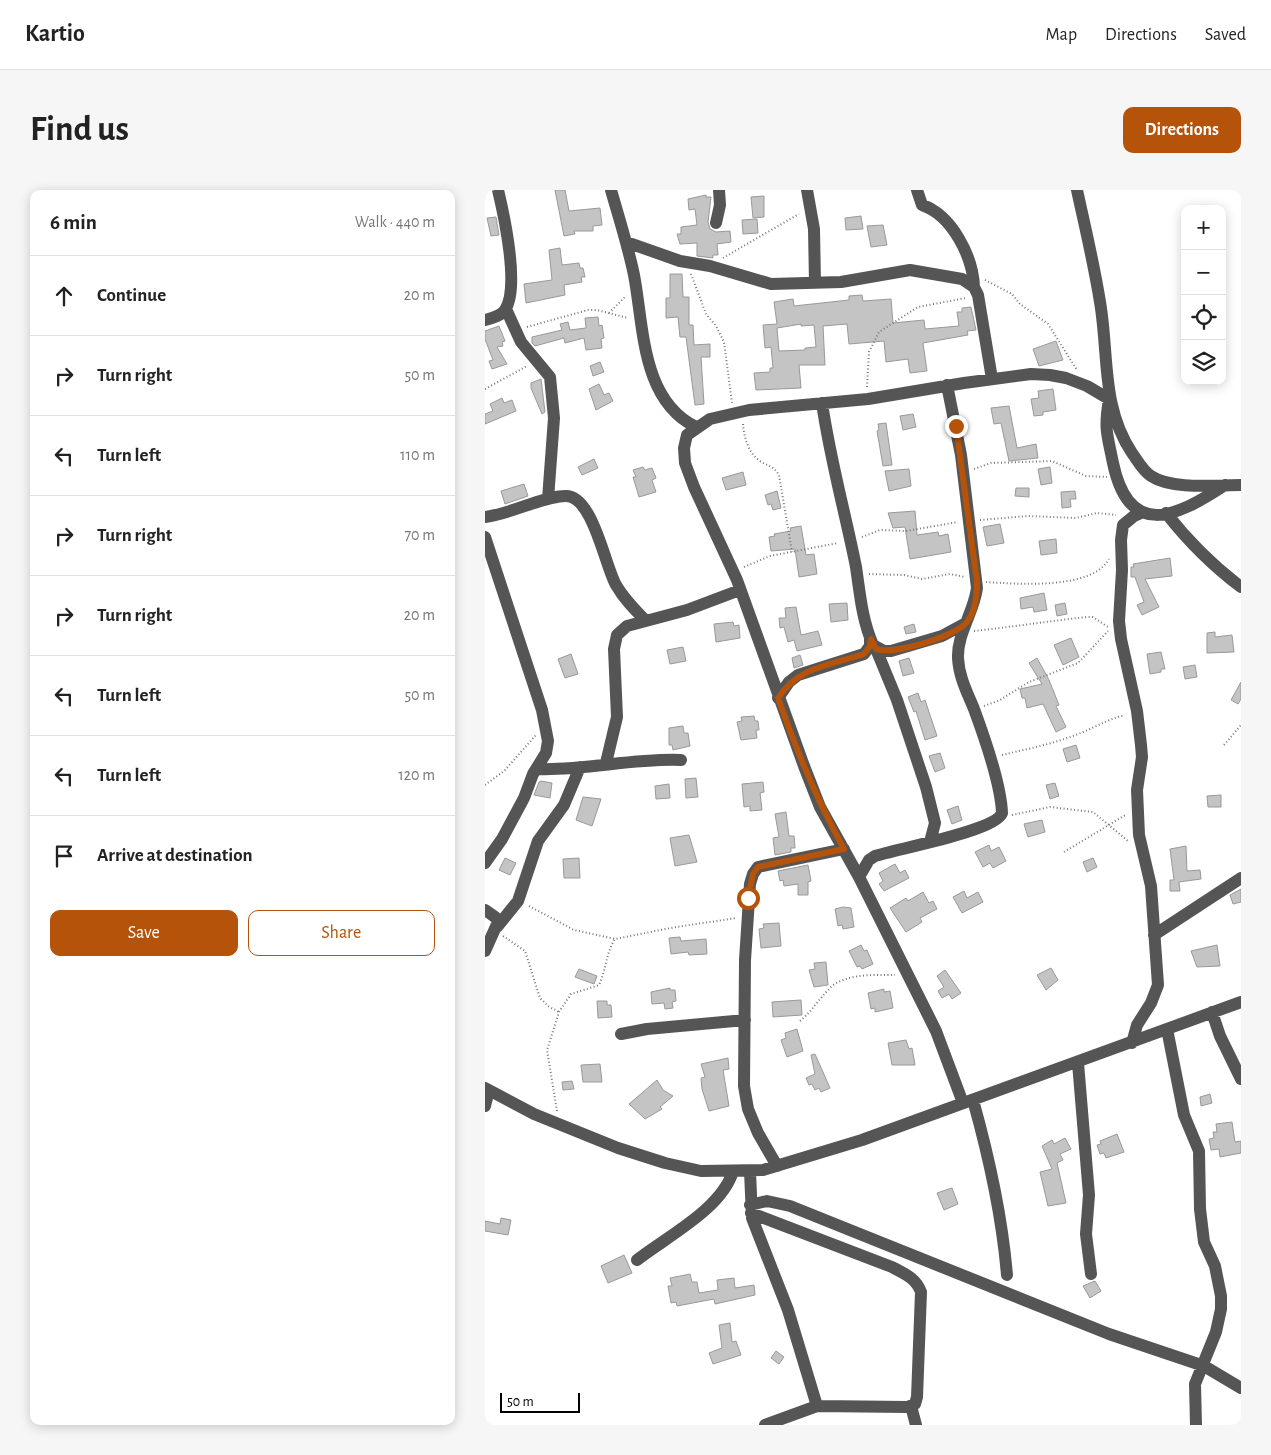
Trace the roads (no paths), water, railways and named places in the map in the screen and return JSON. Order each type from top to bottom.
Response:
[{"type":"street","points":[[498,190],[507,226],[511,272],[506,309],[513,328],[536,361],[550,377],[553,425],[548,499]]},
{"type":"street","points":[[611,190],[626,242],[643,341],[656,384],[673,411],[685,422],[696,428]]},
{"type":"street","points":[[716,223],[720,205],[719,190]]},
{"type":"street","points":[[807,190],[815,229],[815,283]]},
{"type":"street","points":[[917,190],[922,205],[943,216],[952,227],[971,263],[992,379]]},
{"type":"street","points":[[1077,190],[1101,304],[1109,399],[1117,427],[1126,444],[1142,468],[1163,482],[1241,485]]},
{"type":"street","points":[[626,242],[680,261],[710,266],[771,284],[841,282],[910,270],[962,279],[975,286]]},
{"type":"street","points":[[485,320],[499,316],[506,309]]},
{"type":"street","points":[[1007,1275],[1004,1236],[987,1151],[968,1102],[936,1031],[859,877],[820,806],[778,698],[741,590],[694,487],[685,463],[684,448],[687,436],[696,428],[710,420],[737,412],[868,399],[992,379],[1050,375],[1087,386],[1109,399]]},
{"type":"street","points":[[859,877],[869,860],[875,856],[968,832],[1000,818],[1001,808],[989,758],[959,669],[958,655],[965,628],[975,604],[977,582],[964,476],[947,385]]},
{"type":"street","points":[[1109,399],[1105,423],[1106,436],[1117,478],[1126,501],[1141,513],[1153,516],[1167,513],[1194,504],[1225,485]]},
{"type":"street","points":[[822,403],[833,471],[856,568],[860,601],[873,644],[897,700],[926,787],[935,823],[930,842]]},
{"type":"street","points":[[1123,494],[1119,621],[1121,639],[1137,711],[1142,757],[1137,807],[1139,835],[1151,886],[1157,991],[1137,1025],[1133,1043]]},
{"type":"street","points":[[485,517],[548,499],[572,496],[582,504],[598,537],[615,583],[631,606],[645,621]]},
{"type":"street","points":[[1123,520],[1141,513]]},
{"type":"street","points":[[1167,513],[1185,537],[1222,573],[1241,587]]},
{"type":"street","points":[[485,537],[546,724],[548,741],[546,753],[502,839],[485,863]]},
{"type":"street","points":[[606,763],[617,717],[614,641],[621,630],[645,621],[687,610],[741,590]]},
{"type":"street","points":[[873,644],[891,651],[965,628]]},
{"type":"street","points":[[778,698],[789,682],[798,675],[864,654],[873,644]]},
{"type":"street","points":[[537,769],[564,769],[606,763],[659,759],[681,760]]},
{"type":"street","points":[[485,951],[497,929],[517,901],[539,841],[564,806],[580,767]]},
{"type":"street","points":[[777,1166],[758,1133],[745,1096],[744,983],[750,884],[753,874],[758,867],[844,849]]},
{"type":"street","points":[[1154,935],[1241,878]]},
{"type":"street","points":[[485,910],[498,920],[497,929]]},
{"type":"street","points":[[485,1106],[487,1089],[534,1114],[618,1148],[665,1163],[701,1171],[750,1171],[777,1166],[861,1140],[1078,1063],[1241,1002]]},
{"type":"street","points":[[1212,1012],[1220,1036],[1241,1079]]},
{"type":"street","points":[[621,1034],[647,1029],[745,1020]]},
{"type":"street","points":[[1167,1029],[1183,1115],[1199,1151],[1204,1242],[1215,1266],[1221,1296],[1221,1309],[1216,1332],[1204,1366],[1195,1384],[1196,1425]]},
{"type":"street","points":[[1078,1063],[1089,1196],[1086,1234],[1091,1274]]},
{"type":"street","points":[[750,1171],[751,1209],[788,1310],[817,1406]]},
{"type":"street","points":[[637,1260],[710,1205],[727,1185],[733,1172]]},
{"type":"street","points":[[751,1209],[767,1201],[790,1206],[1109,1334],[1204,1366],[1241,1388]]},
{"type":"street","points":[[751,1209],[911,1276],[919,1285],[921,1300],[917,1397],[915,1404],[911,1406],[817,1406],[765,1425]]},
{"type":"street","points":[[911,1406],[916,1425]]}]
